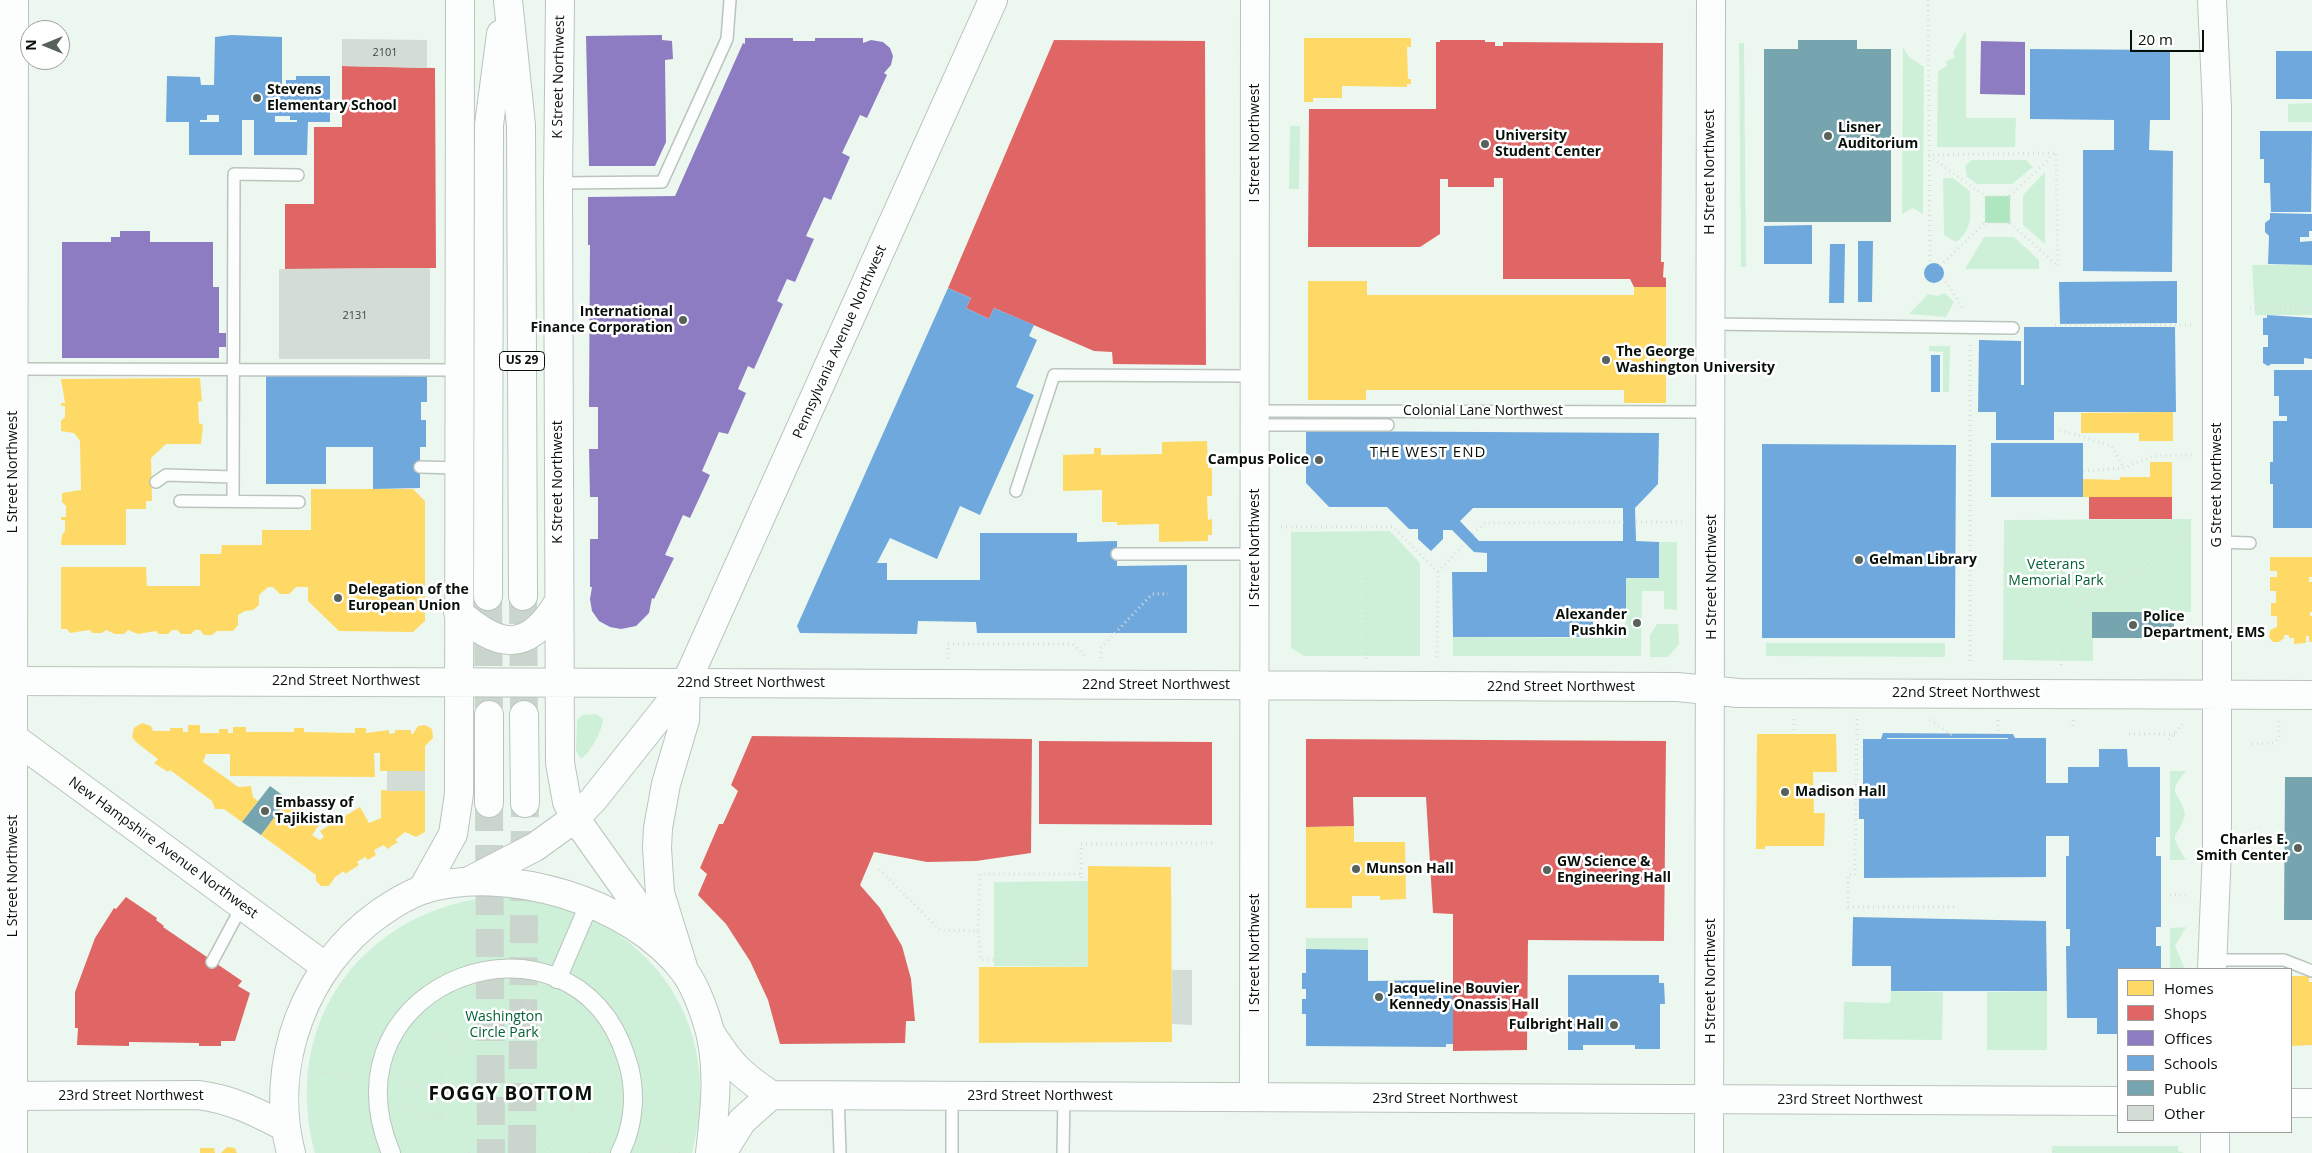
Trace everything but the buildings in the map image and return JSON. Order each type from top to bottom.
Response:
[{"type":"main road","name":"L Street Northwest","points":[[13,1153],[6,1096],[6,681],[14,369],[14,0]]},
{"type":"main road","points":[[422,890],[453,834],[458,812],[460,0]]},
{"type":"main road","name":"US 29","points":[[488,596],[489,126],[507,0]]},
{"type":"main road","name":"US 29","points":[[507,0],[521,126],[523,596]]},
{"type":"main road","name":"K Street Northwest","points":[[560,0],[558,183],[558,682],[560,763],[568,802],[575,818],[632,898],[653,939]]},
{"type":"main road","name":"Pennsylvania Avenue Northwest","points":[[469,881],[522,854],[575,818],[593,800],[686,683],[993,0]]},
{"type":"main road","name":"I Street Northwest","points":[[1254,1097],[1256,686],[1255,0]]},
{"type":"main road","name":"H Street Northwest","points":[[1709,1153],[1712,522],[1711,0]]},
{"type":"main road","name":"G Street Northwest","points":[[2212,0],[2218,108],[2218,849],[2212,964]]},
{"type":"main road","points":[[458,612],[484,633],[495,639],[508,640],[519,639],[534,632],[543,625],[558,603]]},
{"type":"main road","name":"22nd Street Northwest","points":[[6,681],[1366,685],[1677,687],[1738,693],[2312,695]]},
{"type":"main road","name":"Pennsylvania Avenue Northwest","points":[[684,971],[660,894],[657,848],[658,828],[666,784],[685,720],[686,683]]},
{"type":"main road","points":[[489,715],[489,802]]},
{"type":"main road","points":[[524,715],[525,803]]},
{"type":"main road","name":"New Hampshire Avenue Northwest","points":[[6,733],[326,967]]},
{"type":"main road","points":[[288,1140],[284,1083],[290,1046],[297,1022],[326,967],[349,938],[387,908],[422,890],[469,881],[509,881],[561,893],[612,914],[653,939],[684,971],[697,995],[710,1032],[713,1048],[716,1100],[710,1153]]},
{"type":"main road","points":[[710,1032],[728,1061],[740,1074],[771,1095],[742,1121],[722,1153]]},
{"type":"main road","name":"23rd Street Northwest","points":[[6,1096],[198,1095],[242,1105],[288,1140]]},
{"type":"main road","name":"23rd Street Northwest","points":[[771,1095],[2117,1101]]},
{"type":"main road","points":[[2292,1103],[2312,1103]]},
{"type":"main road","points":[[2215,1133],[2215,1153]]},
{"type":"street","points":[[557,979],[585,914]]},
{"type":"street","points":[[391,1153],[379,1115],[378,1088],[384,1055],[395,1031],[411,1010],[438,988],[469,973],[503,968],[538,972],[557,979],[582,994],[599,1009],[612,1027],[623,1047],[630,1068],[633,1090],[632,1113],[627,1135],[620,1153]]},
{"type":"lane","points":[[558,183],[662,182],[727,39],[730,0]]},
{"type":"lane","points":[[233,502],[234,174],[298,175]]},
{"type":"lane","points":[[1711,324],[2013,328]]},
{"type":"lane","points":[[14,369],[458,370]]},
{"type":"lane","points":[[1016,491],[1054,375],[1255,376]]},
{"type":"lane","name":"Colonial Lane Northwest","points":[[1255,418],[1711,412]]},
{"type":"lane","points":[[1255,418],[1388,424]]},
{"type":"lane","points":[[420,467],[458,468]]},
{"type":"lane","points":[[156,482],[166,475],[233,477]]},
{"type":"lane","points":[[180,501],[300,502]]},
{"type":"lane","points":[[2218,542],[2250,543]]},
{"type":"lane","points":[[1117,554],[1255,554]]},
{"type":"lane","points":[[212,962],[242,906]]},
{"type":"lane","points":[[2212,964],[2284,960],[2312,971]]},
{"type":"lane","points":[[838,1095],[840,1153]]},
{"type":"lane","points":[[952,1096],[952,1153]]},
{"type":"lane","points":[[1064,1096],[1064,1153]]},
{"type":"path","points":[[1928,0],[1930,264]]},
{"type":"path","points":[[1928,155],[2056,153]]},
{"type":"path","points":[[1928,155],[1985,196],[2010,196],[2056,153]]},
{"type":"path","points":[[1940,266],[1985,223],[2010,223],[2058,266],[2056,153]]},
{"type":"path","points":[[1985,196],[1985,223]]},
{"type":"path","points":[[2010,196],[2010,223]]},
{"type":"path","points":[[1943,277],[1970,320],[1970,662]]},
{"type":"path","points":[[2250,308],[2312,309]]},
{"type":"path","points":[[2055,325],[2196,325]]},
{"type":"path","points":[[2060,430],[2112,446],[2124,468]]},
{"type":"path","points":[[2083,470],[2124,468],[2153,456],[2195,455]]},
{"type":"path","points":[[1473,534],[1485,522],[1624,522]]},
{"type":"path","points":[[1636,522],[1712,522]]},
{"type":"path","points":[[1255,527],[1393,527],[1438,572]]},
{"type":"path","points":[[2061,665],[2066,638],[2079,600],[2127,579],[2191,532]]},
{"type":"path","points":[[1438,686],[1438,572],[1465,543]]},
{"type":"path","points":[[1366,578],[1366,685]]},
{"type":"path","points":[[1101,658],[1101,648],[1152,594],[1168,594]]},
{"type":"path","points":[[948,644],[1073,644],[1085,657],[1101,658],[1131,685]]},
{"type":"path","points":[[1857,693],[1855,875],[1848,875],[1848,907],[1954,907]]},
{"type":"path","points":[[1925,716],[1952,735]]},
{"type":"path","points":[[2252,744],[2274,743],[2279,738],[2279,717]]},
{"type":"path","points":[[2169,740],[2186,721],[2192,718]]},
{"type":"path","points":[[2129,734],[2176,734]]},
{"type":"path","points":[[1081,874],[980,874],[978,931],[981,960],[1080,960],[1081,874],[1081,844],[1216,843]]},
{"type":"path","points":[[879,869],[940,930],[978,931]]},
{"type":"path","points":[[2170,895],[2192,895]]},
{"type":"path","points":[[520,1029],[538,972]]},
{"type":"path","points":[[545,1040],[582,994]]},
{"type":"path","points":[[466,1152],[456,1142],[441,1120],[438,1088],[443,1068],[454,1051],[468,1039],[484,1031],[502,1028],[520,1029],[545,1040],[565,1063],[573,1091],[572,1106],[567,1124],[557,1140],[543,1153]]},
{"type":"path","points":[[308,1071],[378,1088],[438,1088]]},
{"type":"path","points":[[378,1088],[405,1108],[441,1120]]},
{"type":"green space","points":[[1966,31],[1966,118],[2016,118],[2015,147],[1937,147],[1938,71],[1947,66],[1946,61],[1955,58],[1953,52]]},
{"type":"green space","points":[[1739,43],[1744,43],[1746,267],[1741,267]]},
{"type":"green space","points":[[1903,47],[1909,57],[1924,67],[1923,214],[1913,208],[1902,214]]},
{"type":"green space","points":[[2312,103],[2312,122],[2288,122],[2288,104]]},
{"type":"green space","points":[[1290,126],[1300,126],[1299,189],[1289,189]]},
{"type":"green space","points":[[1972,160],[2026,160],[2033,167],[2012,184],[1977,184],[1967,177],[1965,166]]},
{"type":"green space","points":[[2045,172],[2045,244],[2023,225],[2023,195]]},
{"type":"green space","points":[[1943,178],[1953,178],[1970,191],[1970,219],[1966,232],[1956,242],[1944,235]]},
{"type":"green space","points":[[1984,237],[2014,237],[2039,260],[2039,269],[1965,269]]},
{"type":"green space","points":[[2252,265],[2312,265],[2312,315],[2255,315]]},
{"type":"green space","points":[[1945,293],[1954,302],[1946,317],[1909,314],[1928,294],[1938,296]]},
{"type":"green space","points":[[1929,346],[1950,346],[1949,392],[1943,392],[1943,352],[1929,351]]},
{"type":"green space","name":"Veterans Memorial Park","points":[[2191,519],[2191,612],[2093,612],[2093,661],[2003,660],[2004,520]]},
{"type":"green space","points":[[1390,531],[1420,563],[1420,656],[1304,656],[1291,648],[1291,532]]},
{"type":"green space","points":[[1659,542],[1677,542],[1677,610],[1664,609],[1664,591],[1642,591],[1641,656],[1453,656],[1453,637],[1625,638],[1626,578],[1659,578]]},
{"type":"green space","points":[[1657,624],[1678,624],[1679,644],[1668,657],[1650,657],[1650,635]]},
{"type":"green space","points":[[1766,643],[1945,643],[1945,657],[1766,656]]},
{"type":"green space","points":[[597,714],[603,719],[601,729],[592,747],[581,759],[576,751],[577,720],[582,715]]},
{"type":"green space","points":[[2170,771],[2186,771],[2179,779],[2175,790],[2185,815],[2175,839],[2186,860],[2170,860]]},
{"type":"green space","points":[[1088,881],[1088,967],[994,966],[994,882]]},
{"type":"green space","name":"Washington Circle Park","points":[[501,896],[551,904],[595,921],[632,945],[662,976],[684,1014],[697,1056],[700,1103],[692,1153],[315,1153],[307,1104],[310,1058],[322,1016],[344,978],[373,947],[410,922],[453,904]]},
{"type":"green space","points":[[2186,927],[2175,946],[2185,968],[2170,968],[2170,928]]},
{"type":"green space","points":[[1306,938],[1368,938],[1368,950],[1306,949]]},
{"type":"green space","points":[[1891,991],[1943,992],[1942,1040],[1843,1039],[1844,1002],[1890,1003]]},
{"type":"green space","points":[[2047,991],[2047,1050],[1987,1050],[1987,992]]},
{"type":"green space","points":[[2052,1146],[2178,1146],[2178,1151],[2184,1153],[2052,1153]]},
{"type":"shaded area","points":[[1985,196],[2010,196],[2010,223],[1985,223]]},
{"type":"tunnel","points":[[488,596],[489,715]]},
{"type":"tunnel","points":[[523,596],[524,715]]},
{"type":"tunnel","points":[[489,803],[491,1153]]},
{"type":"tunnel","points":[[522,1153],[525,803]]},
{"type":"place","name":"Stevens Elementary School","points":[[257,98]]},
{"type":"place","name":"Lisner Auditorium","points":[[1828,136]]},
{"type":"place","name":"University Student Center","points":[[1485,144]]},
{"type":"place","name":"International Finance Corporation","points":[[683,320]]},
{"type":"place","name":"The George Washington University","points":[[1606,360]]},
{"type":"place","name":"Campus Police","points":[[1319,460]]},
{"type":"place","name":"Gelman Library","points":[[1859,560]]},
{"type":"place","name":"Delegation of the European Union","points":[[338,598]]},
{"type":"place","name":"Alexander Pushkin","points":[[1637,623]]},
{"type":"place","name":"Police Department, EMS","points":[[2133,625]]},
{"type":"place","name":"Madison Hall","points":[[1785,792]]},
{"type":"place","name":"Embassy of Tajikistan","points":[[265,811]]},
{"type":"place","name":"Charles E. Smith Center","points":[[2298,848]]},
{"type":"place","name":"Munson Hall","points":[[1356,869]]},
{"type":"place","name":"GW Science & Engineering Hall","points":[[1547,870]]},
{"type":"place","name":"Jacqueline Bouvier Kennedy Onassis Hall","points":[[1379,997]]},
{"type":"place","name":"Fulbright Hall","points":[[1614,1025]]},
{"type":"district","name":"THE WEST END","points":[[1428,453]]},
{"type":"district","name":"FOGGY BOTTOM","points":[[511,1095]]}]
